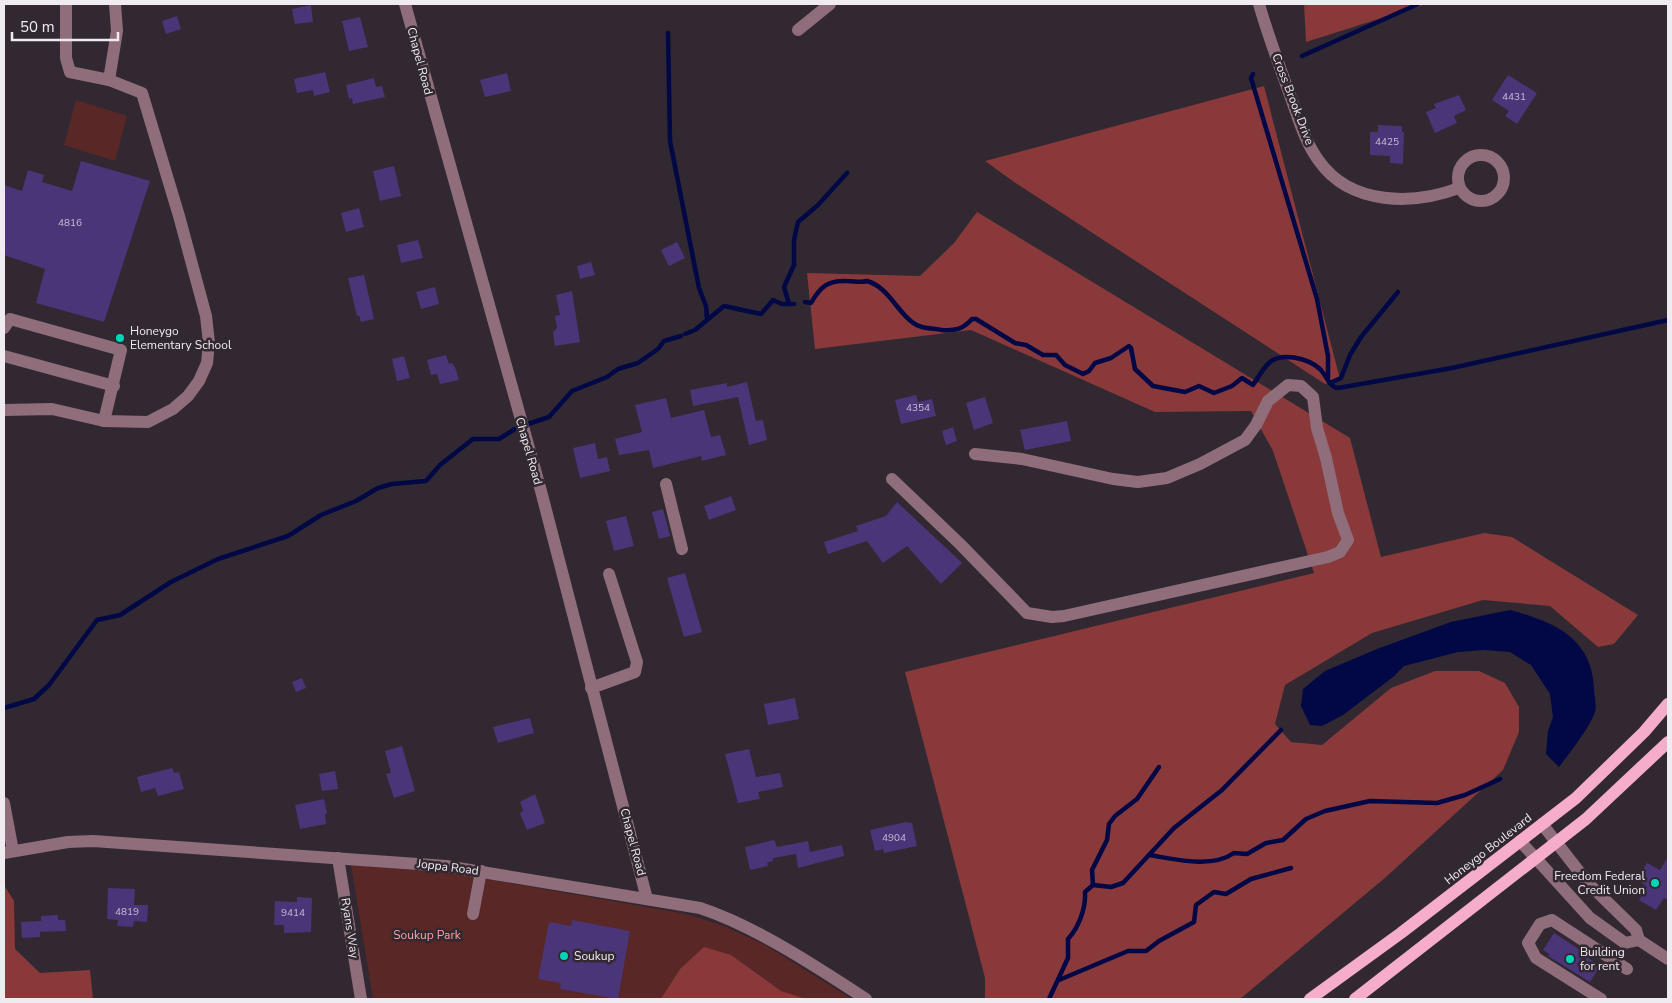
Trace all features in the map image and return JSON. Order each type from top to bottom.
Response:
[{"type":"main road","name":"Honeygo Boulevard","points":[[1310,999],[1401,934],[1576,798],[1644,732],[1668,704]]},
{"type":"main road","points":[[1355,999],[1586,819],[1668,742]]},
{"type":"street","points":[[4,410],[52,409],[104,420],[148,422],[173,409],[188,396],[199,381],[207,363],[209,344],[206,316],[142,93],[109,80],[70,72],[66,58],[66,4]]},
{"type":"street","points":[[109,80],[117,31],[115,4]]},
{"type":"street","name":"Chapel Road","points":[[405,4],[541,491],[647,899]]},
{"type":"street","points":[[798,30],[830,4]]},
{"type":"street","name":"Cross Brook Drive","points":[[1259,4],[1307,141],[1320,162],[1331,173],[1363,192],[1382,198],[1402,200],[1424,198],[1459,188]]},
{"type":"street","points":[[4,328],[10,320],[121,350],[114,386],[104,420]]},
{"type":"street","points":[[4,356],[114,386]]},
{"type":"street","points":[[892,479],[960,544],[1027,613],[1040,616],[1064,616],[1278,570],[1340,552],[1348,540],[1338,513],[1326,458],[1317,428],[1313,397],[1301,386],[1288,385],[1268,401],[1256,425],[1245,440],[1200,464],[1167,478],[1138,482],[1022,459],[975,454]]},
{"type":"street","points":[[666,484],[682,549]]},
{"type":"street","points":[[591,688],[635,672],[637,662],[609,574]]},
{"type":"street","points":[[4,803],[8,852]]},
{"type":"street","points":[[1542,824],[1601,897],[1636,930],[1639,940],[1668,959]]},
{"type":"street","name":"Joppa Road","points":[[8,852],[68,842],[93,841],[391,860],[481,871],[700,908],[720,915],[753,932],[866,999]]},
{"type":"street","points":[[1520,841],[1590,918],[1625,942],[1639,940]]},
{"type":"street","name":"Ryans Way","points":[[338,858],[361,999]]},
{"type":"street","points":[[473,914],[481,871]]},
{"type":"street","points":[[1601,999],[1536,958],[1528,943],[1540,924],[1552,920],[1627,969]]},
{"type":"green space","points":[[76,100],[127,116],[115,161],[64,145]]},
{"type":"green space","name":"Soukup Park","points":[[351,865],[452,873],[686,914],[724,926],[765,945],[852,999],[373,999]]},
{"type":"shaded area","points":[[1304,4],[1426,4],[1306,42]]},
{"type":"shaded area","points":[[1264,86],[1340,379],[1325,384],[1014,182],[985,161]]},
{"type":"shaded area","points":[[977,212],[1350,438],[1381,557],[1484,533],[1512,537],[1638,615],[1614,644],[1598,647],[1550,606],[1483,600],[1372,633],[1285,685],[1275,724],[1291,742],[1322,745],[1391,688],[1435,671],[1479,671],[1505,683],[1519,707],[1519,732],[1503,770],[1386,877],[1240,999],[985,999],[985,978],[905,672],[1314,573],[1273,451],[1251,411],[1155,412],[971,330],[815,349],[807,273],[920,276],[954,243]]},
{"type":"shaded area","points":[[1510,610],[1541,620],[1567,634],[1578,644],[1586,656],[1592,671],[1596,703],[1595,712],[1584,733],[1559,767],[1546,754],[1548,731],[1553,717],[1550,694],[1531,665],[1510,652],[1484,650],[1458,652],[1404,666],[1393,677],[1343,715],[1322,726],[1310,725],[1301,706],[1303,689],[1325,671],[1377,649],[1451,622]]},
{"type":"shaded area","points":[[4,885],[14,901],[15,949],[40,973],[90,970],[93,999],[4,999]]},
{"type":"shaded area","points":[[704,947],[731,955],[781,991],[806,999],[661,999],[680,969]]},
{"type":"building","points":[[311,5],[313,22],[295,24],[292,9]]},
{"type":"building","points":[[177,16],[181,29],[166,34],[162,21]]},
{"type":"building","points":[[360,17],[368,47],[349,51],[342,21]]},
{"type":"building","points":[[325,72],[330,92],[314,96],[313,90],[297,93],[294,79]]},
{"type":"building","points":[[507,73],[511,91],[485,97],[480,80]]},
{"type":"building","points":[[1508,75],[1537,93],[1517,124],[1505,116],[1509,111],[1492,100]]},
{"type":"building","points":[[374,78],[376,87],[382,86],[385,97],[353,104],[352,98],[349,99],[346,85]]},
{"type":"building","points":[[1459,95],[1466,110],[1454,116],[1457,123],[1435,133],[1426,112],[1436,108],[1434,104]]},
{"type":"building","points":[[1378,125],[1402,126],[1402,132],[1404,132],[1403,164],[1390,163],[1390,156],[1370,155],[1370,132],[1378,132]]},
{"type":"building","points":[[81,161],[150,181],[104,322],[36,303],[45,269],[4,255],[4,185],[22,191],[28,170],[44,175],[42,182],[72,191]]},
{"type":"building","points":[[394,166],[401,196],[380,201],[373,171]]},
{"type":"building","points":[[359,208],[364,227],[346,232],[341,213]]},
{"type":"building","points":[[418,240],[423,258],[401,263],[397,245]]},
{"type":"building","points":[[677,242],[685,258],[669,266],[661,250]]},
{"type":"building","points":[[591,262],[595,275],[580,279],[577,266]]},
{"type":"building","points":[[364,275],[374,319],[361,322],[359,315],[357,316],[348,278]]},
{"type":"building","points":[[435,287],[439,304],[421,309],[416,292]]},
{"type":"building","points":[[572,291],[580,342],[555,346],[553,332],[557,328],[555,316],[560,315],[556,295]]},
{"type":"building","points":[[446,355],[449,364],[452,363],[455,367],[459,380],[440,384],[437,374],[431,375],[427,360]]},
{"type":"building","points":[[404,356],[410,378],[397,381],[392,359]]},
{"type":"building","points":[[747,382],[756,421],[763,420],[767,440],[749,445],[738,397],[693,406],[690,390],[727,383],[727,387]]},
{"type":"building","points":[[916,395],[918,402],[932,399],[936,416],[901,424],[895,400]]},
{"type":"building","points":[[985,397],[993,423],[974,430],[966,403]]},
{"type":"building","points":[[666,398],[671,418],[704,410],[711,437],[720,435],[726,455],[702,461],[701,456],[653,468],[649,450],[619,455],[615,439],[642,432],[635,405]]},
{"type":"building","points":[[1067,421],[1071,441],[1025,450],[1020,430]]},
{"type":"building","points":[[953,427],[957,441],[946,445],[942,431]]},
{"type":"building","points":[[595,443],[598,459],[607,457],[610,471],[580,478],[573,448]]},
{"type":"building","points":[[731,496],[736,510],[709,520],[704,506]]},
{"type":"building","points":[[897,502],[962,563],[941,584],[907,546],[883,563],[867,541],[828,554],[824,542],[858,531],[856,526],[886,516]]},
{"type":"building","points":[[663,509],[670,536],[659,539],[652,512]]},
{"type":"building","points":[[626,516],[634,546],[614,551],[606,521]]},
{"type":"building","points":[[685,573],[702,632],[684,637],[667,578]]},
{"type":"building","points":[[302,678],[306,688],[296,692],[292,682]]},
{"type":"building","points":[[795,698],[799,719],[768,725],[764,704]]},
{"type":"building","points":[[530,718],[534,733],[498,743],[493,727]]},
{"type":"building","points":[[402,746],[415,791],[394,798],[386,774],[391,773],[385,751]]},
{"type":"building","points":[[749,749],[756,777],[780,773],[783,787],[758,792],[760,799],[738,803],[725,754]]},
{"type":"building","points":[[172,768],[174,773],[179,772],[184,789],[158,796],[155,788],[141,792],[137,777]]},
{"type":"building","points":[[335,771],[338,789],[322,791],[319,774]]},
{"type":"building","points":[[535,794],[545,823],[527,830],[520,814],[523,810],[520,802]]},
{"type":"building","points":[[324,799],[327,813],[325,814],[326,824],[300,829],[295,805]]},
{"type":"building","points":[[906,822],[912,823],[917,846],[884,853],[883,849],[875,851],[870,830]]},
{"type":"building","points":[[774,840],[777,847],[808,841],[810,852],[842,845],[844,856],[798,868],[796,854],[773,858],[773,861],[767,863],[768,866],[750,870],[745,847]]},
{"type":"building","name":"Freedom Federal Credit Union","points":[[1668,857],[1668,900],[1664,898],[1656,910],[1639,900],[1647,887],[1637,879],[1647,863],[1660,870]]},
{"type":"building","points":[[108,888],[135,889],[134,905],[148,905],[147,922],[134,921],[133,927],[117,926],[118,920],[107,919]]},
{"type":"building","points":[[297,897],[312,898],[311,932],[284,933],[284,925],[274,925],[275,901],[297,902]]},
{"type":"building","points":[[58,915],[58,920],[65,920],[66,931],[40,932],[40,937],[22,938],[21,922],[41,921],[41,916]]},
{"type":"building","points":[[572,920],[630,931],[618,999],[560,989],[561,983],[538,979],[549,922],[571,926]]},
{"type":"building","name":"Building for rent","points":[[1554,933],[1588,955],[1587,957],[1600,966],[1590,982],[1548,956],[1549,954],[1543,950]]},
{"type":"waterway","points":[[1302,56],[1418,4]]},
{"type":"waterway","points":[[668,33],[670,141],[699,288],[706,306],[707,318]]},
{"type":"waterway","points":[[1253,74],[1251,78],[1317,299],[1328,356],[1328,378]]},
{"type":"waterway","points":[[789,304],[784,287],[794,265],[794,240],[798,222],[818,205],[847,173]]},
{"type":"waterway","points":[[805,302],[811,303],[821,289],[830,283],[867,281],[881,288],[906,317],[919,326],[951,330],[959,329],[972,319],[976,319],[1015,343],[1026,345],[1043,355],[1056,355],[1065,365],[1083,374],[1089,371],[1095,363],[1111,358],[1129,346],[1135,369],[1153,386],[1185,392],[1199,386],[1214,393],[1232,386],[1242,378],[1253,385],[1267,365],[1274,359],[1281,357],[1295,358],[1315,365],[1330,384],[1338,388],[1452,368],[1668,320]]},
{"type":"waterway","points":[[1330,383],[1341,378],[1350,355],[1361,337],[1398,292]]},
{"type":"waterway","points":[[685,334],[695,330],[724,306],[761,314],[773,300],[782,304],[794,304]]},
{"type":"waterway","points":[[528,424],[549,417],[572,391],[607,377],[618,369],[638,363],[658,349],[664,341],[681,336]]},
{"type":"waterway","points":[[4,708],[34,699],[49,685],[97,620],[120,615],[171,582],[218,559],[288,536],[321,515],[356,501],[378,488],[392,484],[426,481],[440,465],[473,439],[499,439],[515,429]]},
{"type":"waterway","points":[[1049,999],[1068,958],[1068,939],[1081,917],[1085,892],[1093,885],[1111,887],[1123,883],[1174,828],[1222,790],[1281,730]]},
{"type":"waterway","points":[[1093,885],[1092,870],[1107,840],[1109,824],[1115,816],[1137,799],[1159,767]]},
{"type":"waterway","points":[[1149,855],[1193,862],[1215,861],[1234,853],[1247,854],[1266,843],[1283,840],[1306,819],[1325,811],[1370,801],[1437,803],[1465,795],[1500,779]]},
{"type":"waterway","points":[[1059,980],[1128,951],[1146,951],[1159,941],[1194,922],[1196,905],[1214,892],[1226,894],[1251,879],[1291,868]]},
{"type":"place","name":"Honeygo Elementary School","points":[[120,338]]},
{"type":"place","name":"Freedom Federal Credit Union","points":[[1655,883]]},
{"type":"place","name":"Soukup","points":[[564,956]]},
{"type":"place","name":"Building for rent","points":[[1570,959]]}]
